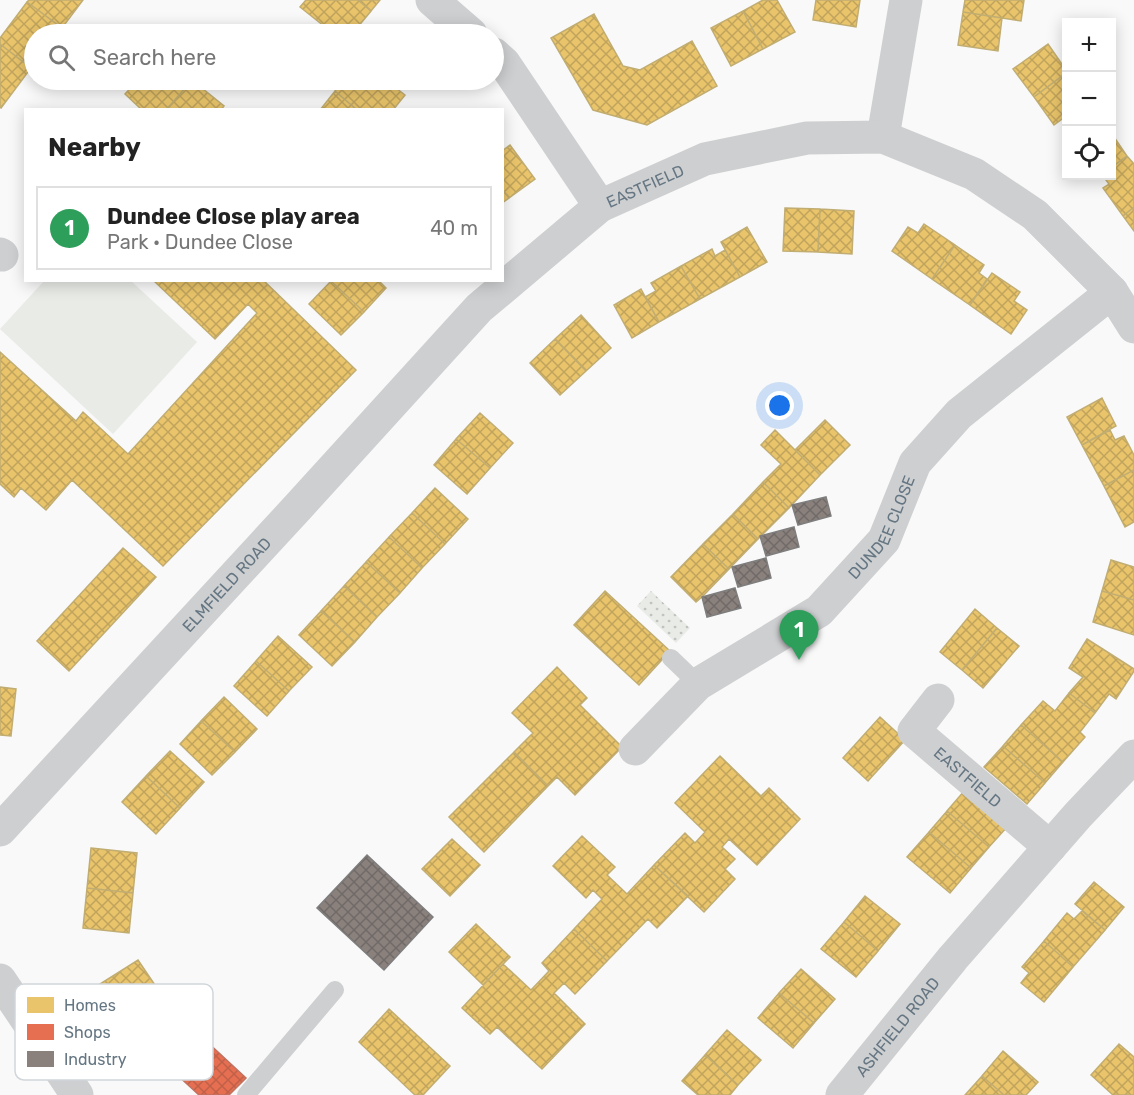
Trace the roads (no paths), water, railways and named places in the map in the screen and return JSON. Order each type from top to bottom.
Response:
[{"type":"street","points":[[432,0],[460,24]]},
{"type":"street","points":[[883,137],[906,0]]},
{"type":"street","points":[[504,63],[600,206]]},
{"type":"street","name":"EASTFIELD","points":[[453,337],[479,308],[600,206],[705,159],[807,138],[883,137],[974,174],[1035,215],[1112,292],[1134,327]]},
{"type":"street","name":"DUNDEE CLOSE","points":[[635,749],[698,684],[819,611],[884,540],[915,463],[959,414],[1112,292]]},
{"type":"street","name":"ELMFIELD ROAD","points":[[0,830],[453,337]]},
{"type":"street","name":"EASTFIELD","points":[[938,700],[914,731],[1050,847]]},
{"type":"street","points":[[1050,847],[1134,756]]},
{"type":"street","name":"ASHFIELD ROAD","points":[[842,1095],[953,958],[1050,847]]},
{"type":"street","points":[[0,980],[15,1002]]},
{"type":"street","points":[[67,1080],[77,1095]]},
{"type":"lane","points":[[670,658],[698,684]]},
{"type":"lane","points":[[246,1095],[335,990]]},
{"type":"place","name":"Dundee Close play area","points":[[799,660]]}]
